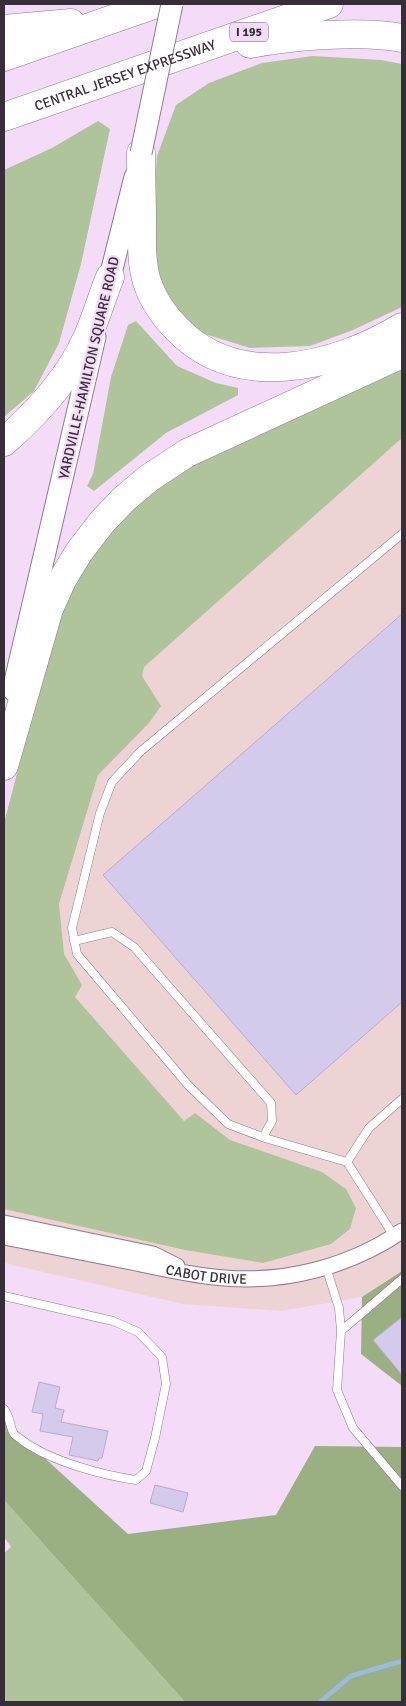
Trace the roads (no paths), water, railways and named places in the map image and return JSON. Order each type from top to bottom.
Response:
[{"type":"highway","points":[[4,57],[156,4]]},
{"type":"highway","name":"CENTRAL JERSEY EXPRESSWAY","points":[[4,117],[329,4]]},
{"type":"highway","points":[[4,29],[110,20]]},
{"type":"highway","points":[[170,59],[257,42],[306,37],[356,35],[402,38]]},
{"type":"highway","points":[[4,122],[40,104]]},
{"type":"highway","points":[[141,153],[142,261],[148,283],[157,303],[168,320],[184,336],[202,349],[224,360],[245,366],[267,368],[292,366],[321,361],[354,351],[386,337],[402,327]]},
{"type":"highway","points":[[4,442],[51,395],[70,368],[86,339],[110,277]]},
{"type":"highway","points":[[4,766],[49,609],[62,580],[79,552],[102,522],[124,499],[149,478],[187,453],[402,354]]},
{"type":"street","name":"YARDVILLE-HAMILTON SQUARE ROAD","points":[[4,731],[110,277],[141,153],[172,4]]},
{"type":"street","points":[[4,1223],[153,1254],[191,1274]]},
{"type":"street","name":"CABOT DRIVE","points":[[4,1237],[191,1274],[254,1279],[283,1276],[345,1261],[372,1249],[398,1233]]},
{"type":"lane","points":[[398,1233],[347,1162],[263,1137],[228,1124],[188,1085],[77,954],[72,928],[100,813],[112,782],[141,751],[402,534]]},
{"type":"lane","points":[[74,941],[112,932],[134,947],[272,1103],[272,1121],[263,1137]]},
{"type":"lane","points":[[347,1162],[369,1128],[402,1099]]},
{"type":"lane","points":[[326,1267],[339,1308],[341,1331],[337,1390],[353,1428],[402,1486]]},
{"type":"lane","points":[[341,1331],[402,1279]]},
{"type":"lane","points":[[4,1296],[113,1321],[138,1332],[162,1357],[166,1384],[146,1471],[136,1480],[79,1466],[38,1451],[14,1434],[9,1416],[4,1409]]},
{"type":"waterway","points":[[320,1702],[351,1676],[402,1661]]}]
